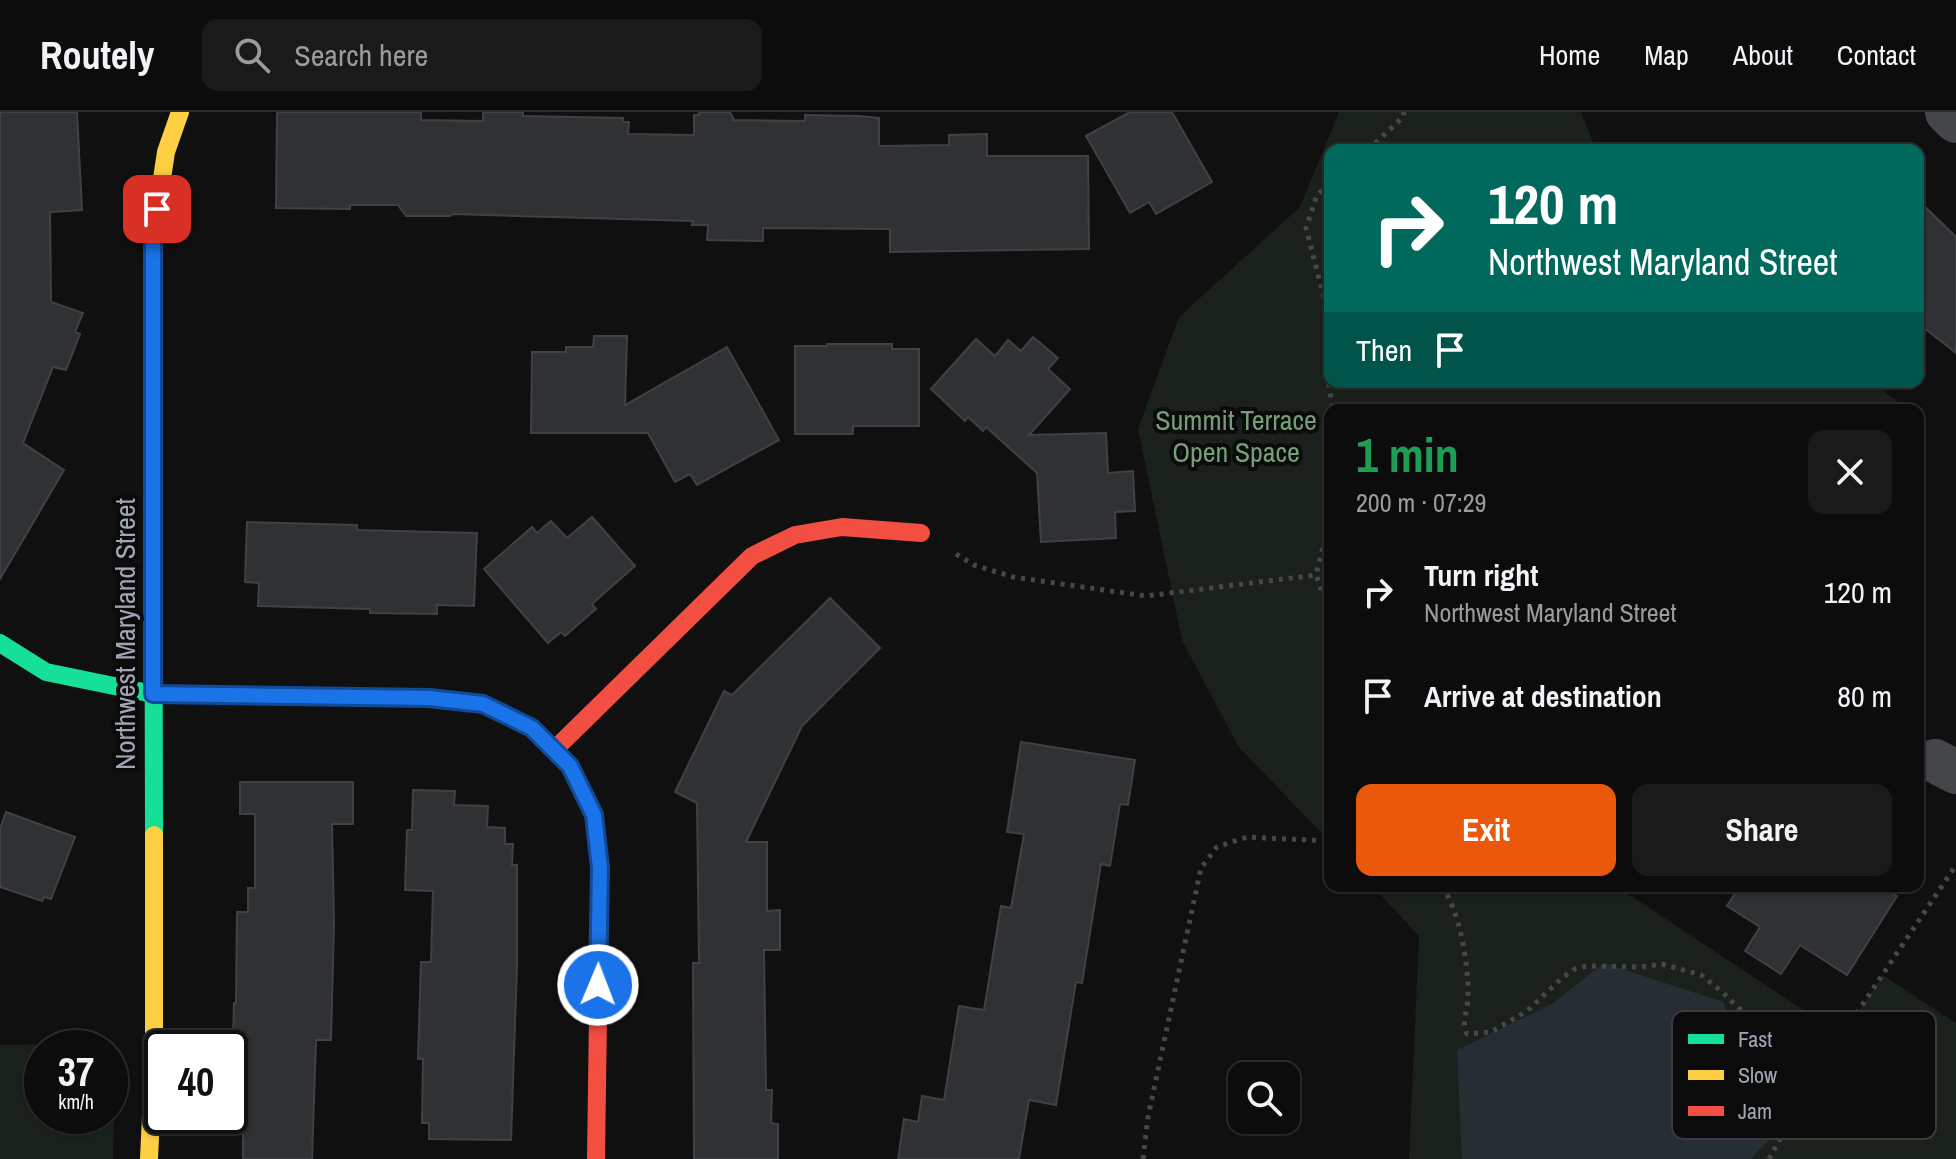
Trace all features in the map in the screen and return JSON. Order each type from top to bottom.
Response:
[{"type":"street","name":"Northwest Maryland Street","points":[[149,1159],[154,1051],[153,238],[166,152],[180,112]]},
{"type":"street","points":[[1947,112],[1956,121]]},
{"type":"street","points":[[554,750],[752,556],[795,535],[842,527],[921,533]]},
{"type":"street","points":[[0,643],[46,672],[153,694],[429,698],[483,704],[532,728],[570,766],[594,815],[600,868],[596,1159]]},
{"type":"path","points":[[1374,144],[1403,117],[1404,112]]},
{"type":"path","points":[[1324,189],[1317,195],[1306,228],[1324,297]]},
{"type":"path","points":[[921,533],[974,565],[1013,577],[1146,596],[1316,575]]},
{"type":"path","points":[[1324,543],[1316,575],[1324,597]]},
{"type":"path","points":[[1143,1159],[1148,1117],[1201,868],[1217,847],[1247,837],[1324,841]]},
{"type":"path","points":[[1859,1011],[1956,865]]},
{"type":"path","points":[[1445,892],[1467,966],[1468,1001],[1463,1027],[1467,1034],[1491,1032],[1527,1011],[1575,969],[1587,966],[1641,967],[1662,964],[1701,975],[1742,1011]]},
{"type":"path","points":[[1769,1159],[1780,1139]]},
{"type":"green space","name":"Summit Terrace Open Space","points":[[1339,112],[1581,112],[1594,144],[1326,144]]},
{"type":"green space","name":"Summit Terrace Open Space","points":[[1324,149],[1324,388],[1879,388],[1901,404],[1324,404],[1324,836],[1238,746],[1182,640],[1138,429],[1179,317],[1300,207]]},
{"type":"green space","points":[[1378,892],[1625,892],[1804,1011],[1672,1011],[1672,1139],[1936,1139],[1936,1011],[1859,1011],[1883,975],[1956,1023],[1956,1159],[1501,1159],[1566,960],[1499,1159],[1409,1159],[1419,936]]},
{"type":"green space","points":[[0,1045],[24,1045],[24,1134],[113,1134],[113,1159],[0,1159]]},
{"type":"shaded area","points":[[1604,963],[1723,1002],[1726,1011],[1672,1011],[1672,1139],[1769,1139],[1751,1159],[1462,1159],[1457,1050],[1552,1004]]},
{"type":"building","points":[[0,112],[77,112],[82,210],[50,212],[51,302],[83,313],[75,332],[80,334],[66,370],[53,367],[23,443],[64,470],[0,579]]},
{"type":"building","points":[[277,112],[421,112],[421,120],[483,121],[483,112],[523,112],[523,116],[623,118],[623,122],[629,122],[628,134],[694,135],[694,115],[699,115],[699,112],[730,112],[734,120],[805,121],[805,115],[859,116],[879,118],[879,146],[949,145],[949,135],[987,134],[987,156],[1088,156],[1089,249],[890,252],[890,229],[763,228],[763,241],[707,240],[708,225],[692,225],[693,221],[452,214],[406,216],[398,205],[350,205],[350,209],[276,208]]},
{"type":"building","points":[[1130,112],[1172,112],[1212,182],[1156,214],[1149,202],[1130,213],[1086,136]]},
{"type":"building","points":[[1924,206],[1956,237],[1956,353],[1924,328]]},
{"type":"building","points":[[594,336],[627,336],[625,405],[727,347],[779,440],[697,485],[690,474],[675,482],[648,433],[531,433],[532,352],[566,352],[566,347],[593,347]]},
{"type":"building","points":[[1033,337],[1058,358],[1048,369],[1070,389],[1029,435],[1106,433],[1108,473],[1133,471],[1135,511],[1115,512],[1116,538],[1041,542],[1037,473],[986,427],[983,431],[968,417],[965,421],[931,389],[976,339],[995,356],[1008,340],[1021,351]]},
{"type":"building","points":[[892,344],[892,349],[919,349],[919,426],[853,426],[853,434],[795,434],[795,346]]},
{"type":"building","points":[[592,517],[635,566],[592,604],[596,609],[565,636],[561,632],[548,643],[484,569],[532,527],[537,533],[551,521],[567,538]]},
{"type":"building","points":[[247,522],[357,525],[357,530],[477,533],[474,606],[437,605],[437,614],[258,606],[259,583],[245,582]]},
{"type":"building","points":[[830,598],[880,648],[802,726],[746,842],[767,842],[767,911],[780,910],[780,950],[764,950],[766,1090],[772,1090],[771,1123],[778,1124],[778,1159],[694,1159],[693,963],[699,963],[697,803],[675,792],[724,691],[732,695]]},
{"type":"building","points":[[1021,742],[1135,760],[1128,805],[1120,804],[1110,866],[1101,864],[1082,983],[1076,982],[1056,1105],[1029,1100],[1019,1159],[898,1159],[904,1119],[918,1122],[922,1096],[944,1100],[959,1006],[984,1010],[1001,906],[1011,908],[1024,834],[1007,832]]},
{"type":"building","points":[[240,782],[353,782],[353,824],[332,824],[334,922],[331,1040],[316,1040],[312,1159],[243,1159],[243,1134],[248,1134],[248,1030],[233,1030],[237,912],[248,912],[248,888],[255,888],[255,814],[240,814]]},
{"type":"building","points":[[413,790],[455,791],[454,805],[488,806],[487,827],[505,828],[505,844],[513,844],[512,865],[517,865],[517,965],[511,1140],[429,1139],[429,1123],[422,1123],[423,1059],[418,1059],[421,962],[431,962],[433,891],[405,890],[407,830],[412,830]]},
{"type":"building","points":[[6,812],[75,837],[51,899],[44,897],[42,901],[0,887],[0,829]]},
{"type":"building","points":[[1736,892],[1891,892],[1897,896],[1847,975],[1800,945],[1781,974],[1745,951],[1760,927],[1727,906]]},
{"type":"traffic: fast","points":[[153,380],[154,835]]},
{"type":"traffic: fast","points":[[0,643],[46,672],[153,694],[429,698],[483,704],[500,712]]},
{"type":"traffic: slow","points":[[153,380],[153,238],[166,152],[180,112]]},
{"type":"traffic: slow","points":[[149,1159],[154,1051],[154,835]]},
{"type":"traffic: jam","points":[[554,750],[752,556],[795,535],[842,527],[921,533]]},
{"type":"traffic: jam","points":[[500,712],[532,728],[570,766],[594,815],[600,868],[596,1159]]},
{"type":"route","points":[[157,209],[153,238],[153,694],[429,698],[483,704],[532,728],[570,766],[594,815],[600,868],[598,985]]}]
